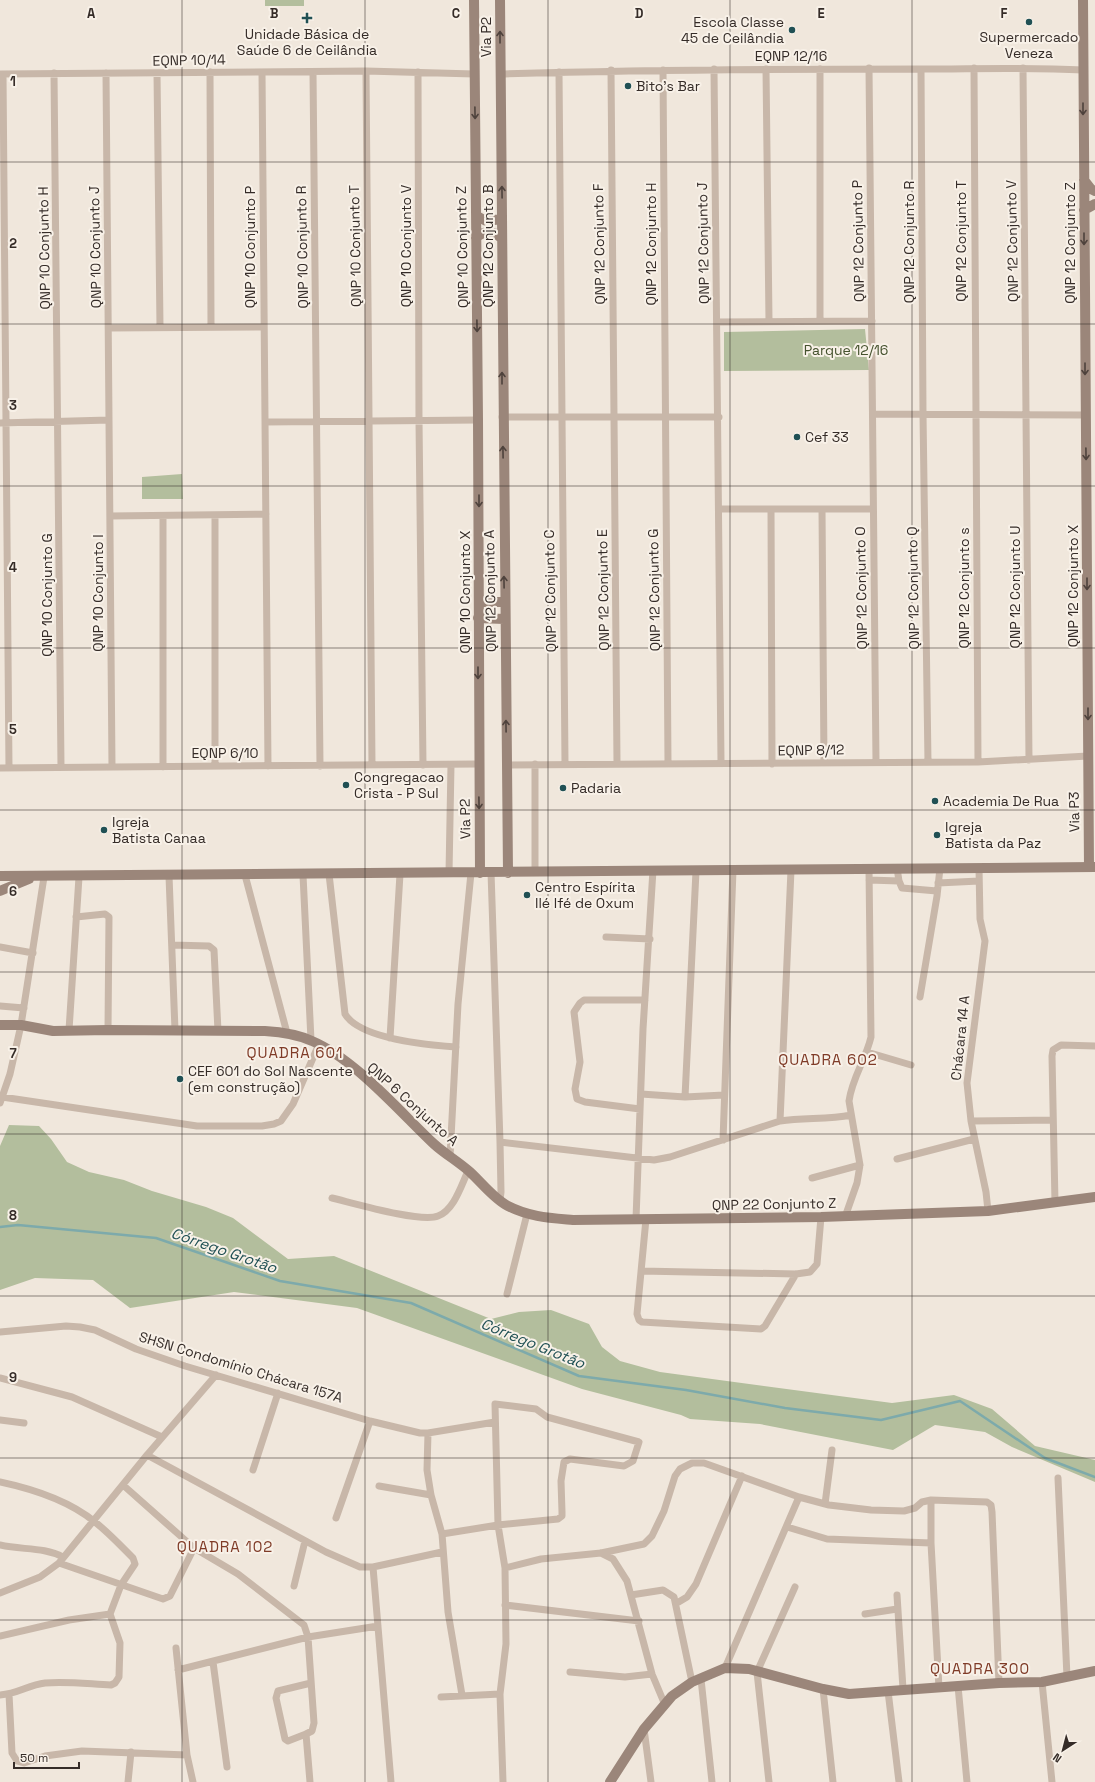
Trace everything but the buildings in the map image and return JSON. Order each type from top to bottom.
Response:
[{"type":"street","name":"Via P2","points":[[474,0],[474,74]]},
{"type":"street","name":"Via P2","points":[[500,0],[500,74]]},
{"type":"street","points":[[1083,0],[1083,70]]},
{"type":"street","name":"QNP 12 Conjunto P","points":[[869,68],[872,414]]},
{"type":"street","name":"QNP 12 Conjunto T","points":[[974,68],[975,414]]},
{"type":"street","name":"EQNP 12/16","points":[[500,74],[611,70],[714,69],[1023,68],[1083,70]]},
{"type":"street","name":"QNP 12 Conjunto V","points":[[1023,68],[1027,414]]},
{"type":"street","name":"QNP 12 Conjunto J","points":[[714,69],[719,417],[721,762]]},
{"type":"street","points":[[766,69],[769,321]]},
{"type":"street","points":[[820,69],[820,321]]},
{"type":"street","name":"QNP 12 Conjunto R","points":[[921,69],[923,414]]},
{"type":"street","name":"QNP 12 Conjunto F","points":[[611,70],[614,417]]},
{"type":"street","name":"QNP 12 Conjunto H","points":[[663,70],[665,417]]},
{"type":"street","name":"QNP 12 Conjunto Z","points":[[1083,70],[1085,415]]},
{"type":"street","name":"EQNP 10/14","points":[[1,74],[366,71],[474,74]]},
{"type":"street","name":"QNP 10 Conjunto T","points":[[366,71],[372,765]]},
{"type":"street","points":[[210,72],[211,326]]},
{"type":"street","name":"QNP 10 Conjunto P","points":[[262,72],[263,327],[268,766]]},
{"type":"street","name":"QNP 10 Conjunto R","points":[[313,72],[320,766]]},
{"type":"street","name":"QNP 10 Conjunto V","points":[[418,72],[419,421],[423,765]]},
{"type":"street","name":"QNP 12 Conjunto C","points":[[559,72],[565,764]]},
{"type":"street","name":"QNP 10 Conjunto H","points":[[54,73],[59,422]]},
{"type":"street","name":"QNP 10 Conjunto J","points":[[106,73],[109,420]]},
{"type":"street","points":[[157,73],[160,327]]},
{"type":"street","points":[[1,74],[3,423],[9,768]]},
{"type":"street","name":"QNP 10 Conjunto Z","points":[[474,74],[478,420]]},
{"type":"street","name":"QNP 12 Conjunto B","points":[[500,74],[502,417]]},
{"type":"street","points":[[1084,180],[1091,189],[1095,190]]},
{"type":"street","points":[[1084,210],[1095,204]]},
{"type":"street","points":[[476,216],[486,221],[502,219]]},
{"type":"street","points":[[476,238],[482,233],[489,232],[497,234],[502,239]]},
{"type":"street","points":[[717,322],[872,321]]},
{"type":"street","points":[[109,328],[211,326],[263,327]]},
{"type":"street","points":[[872,414],[1085,415]]},
{"type":"street","name":"QNP 12 Conjunto O","points":[[872,414],[876,762]]},
{"type":"street","name":"QNP 12 Conjunto Q","points":[[923,414],[928,762]]},
{"type":"street","name":"QNP 12 Conjunto s","points":[[975,414],[978,762]]},
{"type":"street","name":"QNP 12 Conjunto U","points":[[1027,414],[1029,760]]},
{"type":"street","name":"QNP 12 Conjunto X","points":[[1085,415],[1091,538],[1087,563],[1088,756]]},
{"type":"street","points":[[502,417],[719,417]]},
{"type":"street","name":"QNP 12 Conjunto A","points":[[502,417],[506,765]]},
{"type":"street","name":"QNP 12 Conjunto E","points":[[614,417],[617,763]]},
{"type":"street","name":"QNP 12 Conjunto G","points":[[665,417],[668,763]]},
{"type":"street","points":[[3,423],[109,420]]},
{"type":"street","name":"QNP 10 Conjunto I","points":[[109,420],[112,766]]},
{"type":"street","points":[[265,422],[478,420]]},
{"type":"street","name":"QNP 10 Conjunto X","points":[[478,420],[478,764]]},
{"type":"street","name":"QNP 10 Conjunto G","points":[[59,422],[61,767]]},
{"type":"street","points":[[719,509],[873,509]]},
{"type":"street","points":[[771,509],[772,764]]},
{"type":"street","points":[[822,509],[824,762]]},
{"type":"street","points":[[110,516],[266,514]]},
{"type":"street","points":[[215,515],[216,766]]},
{"type":"street","points":[[163,516],[163,766]]},
{"type":"street","points":[[1087,563],[1092,556],[1095,555]]},
{"type":"street","points":[[479,602],[505,602]]},
{"type":"street","points":[[478,618],[504,619]]},
{"type":"street","name":"EQNP 8/12","points":[[506,765],[721,762],[772,764],[824,762],[978,762],[1088,756]]},
{"type":"street","name":"Via P3","points":[[1088,756],[1092,867]]},
{"type":"street","name":"Via P2","points":[[476,873],[478,764]]},
{"type":"street","name":"EQNP 6/10","points":[[0,768],[478,764]]},
{"type":"street","points":[[535,764],[536,872]]},
{"type":"street","points":[[449,873],[451,765]]},
{"type":"street","points":[[506,765],[508,872]]},
{"type":"street","points":[[0,876],[304,875],[653,870],[696,871],[1092,867]]},
{"type":"street","points":[[897,868],[898,881],[900,886],[904,888],[938,887],[979,882]]},
{"type":"street","points":[[920,997],[940,868]]},
{"type":"street","name":"Chácara 14 A","points":[[980,868],[980,919],[985,941],[968,1071],[970,1121],[986,1192],[988,1211]]},
{"type":"street","points":[[845,1217],[857,1183],[860,1165],[849,1101],[852,1084],[867,1052],[872,1025],[869,869]]},
{"type":"street","points":[[653,870],[640,1109],[639,1159],[641,1271],[637,1314],[639,1320],[646,1322],[754,1329],[765,1326],[796,1274]]},
{"type":"street","points":[[723,1140],[733,870]]},
{"type":"street","points":[[780,1121],[792,870]]},
{"type":"street","points":[[685,1097],[696,871]]},
{"type":"street","points":[[491,872],[500,1142],[500,1200]]},
{"type":"street","points":[[450,1157],[458,1004],[476,873]]},
{"type":"street","points":[[329,874],[345,1014],[352,1023],[390,1038],[416,1043],[456,1047]]},
{"type":"street","points":[[390,1038],[400,874]]},
{"type":"street","points":[[245,875],[287,1033]]},
{"type":"street","points":[[44,877],[21,1026],[1,1100],[197,1126],[274,1124],[281,1121],[293,1104],[315,1042],[304,875]]},
{"type":"street","points":[[68,1030],[79,876]]},
{"type":"street","points":[[169,876],[175,1030]]},
{"type":"street","points":[[0,891],[33,877]]},
{"type":"street","points":[[869,880],[898,881]]},
{"type":"street","points":[[76,917],[105,914],[110,917],[108,1030]]},
{"type":"street","points":[[606,937],[650,939]]},
{"type":"street","points":[[172,945],[209,946],[213,948],[215,953],[218,1031]]},
{"type":"street","points":[[0,947],[33,953]]},
{"type":"street","points":[[640,1109],[585,1102],[577,1099],[575,1089],[580,1062],[574,1012],[584,1000],[645,1000]]},
{"type":"street","points":[[0,1006],[24,1008]]},
{"type":"street","name":"QNP 6 Conjunto A","points":[[0,1024],[21,1026],[38,1030],[175,1030],[287,1033],[315,1042],[342,1058],[450,1157],[468,1171]]},
{"type":"street","points":[[1055,1203],[1053,1050],[1061,1045],[1095,1046]]},
{"type":"street","points":[[867,1052],[911,1065]]},
{"type":"street","points":[[641,1094],[685,1097],[724,1095]]},
{"type":"street","points":[[500,1142],[654,1160],[670,1157],[780,1121],[835,1118],[851,1115]]},
{"type":"street","points":[[970,1121],[1053,1120]]},
{"type":"street","points":[[897,1159],[974,1139]]},
{"type":"street","points":[[812,1178],[860,1165]]},
{"type":"street","points":[[332,1198],[406,1215],[427,1218],[438,1216],[447,1210],[454,1201],[468,1171]]},
{"type":"street","name":"QNP 22 Conjunto Z","points":[[468,1171],[508,1206],[527,1214],[573,1220],[845,1217],[988,1211],[1095,1198]]},
{"type":"street","points":[[507,1294],[527,1214]]},
{"type":"street","points":[[641,1271],[796,1274],[810,1272],[817,1264],[821,1217]]},
{"type":"street","name":"SHSN Condomínio Chácara 157A","points":[[0,1332],[66,1326],[94,1330],[159,1358],[370,1421],[420,1433],[494,1422]]},
{"type":"street","points":[[0,1593],[40,1577],[61,1560],[94,1522],[147,1455],[216,1375]]},
{"type":"street","points":[[0,1378],[72,1398],[162,1438]]},
{"type":"street","points":[[253,1470],[278,1393]]},
{"type":"street","points":[[442,1534],[498,1525],[558,1519],[562,1516],[561,1481],[564,1462],[570,1459],[624,1466],[634,1461],[639,1442],[547,1417],[536,1409],[495,1404],[494,1422],[498,1525],[505,1568],[506,1644],[500,1694],[503,1782]]},
{"type":"street","points":[[0,1420],[24,1423]]},
{"type":"street","points":[[336,1518],[370,1421]]},
{"type":"street","points":[[428,1433],[427,1470],[431,1495],[442,1534],[442,1552],[448,1612],[462,1695]]},
{"type":"street","points":[[825,1504],[832,1450]]},
{"type":"street","points":[[147,1455],[305,1541],[346,1562],[360,1567],[372,1567],[442,1552]]},
{"type":"street","points":[[505,1568],[541,1559],[601,1553],[644,1544],[652,1536],[664,1511],[675,1476],[680,1469],[692,1464],[704,1463],[799,1497],[825,1504],[871,1510],[904,1511],[915,1508],[922,1502],[931,1500],[987,1502],[990,1505],[992,1512],[999,1683]]},
{"type":"street","points":[[677,1603],[687,1597],[696,1584],[742,1476]]},
{"type":"street","points":[[1058,1478],[1067,1678]]},
{"type":"street","points":[[0,1482],[24,1487],[65,1503],[94,1522],[135,1561],[134,1567],[121,1585],[110,1614],[120,1643],[119,1678],[115,1683],[111,1685],[47,1683],[9,1694],[0,1695]]},
{"type":"street","points":[[123,1485],[194,1548],[238,1574],[304,1625],[308,1637],[314,1723],[312,1731],[288,1741],[285,1739],[276,1698],[278,1692],[284,1689],[311,1683]]},
{"type":"street","points":[[379,1486],[431,1495]]},
{"type":"street","points":[[725,1668],[799,1497]]},
{"type":"street","points":[[931,1500],[931,1543],[939,1688]]},
{"type":"street","points":[[787,1527],[827,1539],[931,1543]]},
{"type":"street","points":[[294,1586],[305,1541]]},
{"type":"street","points":[[0,1545],[16,1549],[47,1550],[61,1560],[121,1585],[158,1598],[167,1598],[170,1596],[194,1548]]},
{"type":"street","points":[[601,1553],[613,1559],[623,1573],[639,1621],[652,1674],[665,1705]]},
{"type":"street","points":[[372,1567],[391,1782]]},
{"type":"street","points":[[769,1782],[757,1672],[795,1587]]},
{"type":"street","points":[[631,1595],[663,1590],[671,1594],[677,1603],[696,1681],[712,1782]]},
{"type":"street","points":[[896,1595],[902,1689]]},
{"type":"street","points":[[505,1605],[639,1621]]},
{"type":"street","points":[[865,1614],[897,1609]]},
{"type":"street","points":[[0,1636],[69,1620],[110,1614]]},
{"type":"street","points":[[178,1670],[308,1637],[378,1626]]},
{"type":"street","points":[[176,1648],[187,1755],[193,1782]]},
{"type":"street","points":[[212,1662],[227,1767]]},
{"type":"street","points":[[610,1782],[644,1729],[672,1696],[696,1681],[725,1668],[757,1672],[849,1694],[902,1689],[1042,1682],[1095,1671]]},
{"type":"street","points":[[570,1672],[625,1677],[652,1674]]},
{"type":"street","points":[[1042,1682],[1052,1782]]},
{"type":"street","points":[[958,1686],[967,1782]]},
{"type":"street","points":[[823,1689],[833,1782]]},
{"type":"street","points":[[888,1691],[899,1782]]},
{"type":"street","points":[[9,1694],[12,1753],[17,1762],[24,1763],[45,1756],[82,1751],[187,1755]]},
{"type":"street","points":[[441,1697],[500,1694]]},
{"type":"street","points":[[644,1729],[650,1782]]},
{"type":"street","points":[[306,1734],[310,1782]]},
{"type":"street","points":[[128,1782],[131,1752]]},
{"type":"green space","points":[[265,0],[304,0],[304,6],[265,6]]},
{"type":"green space","name":"Parque 12/16","points":[[865,329],[869,370],[724,371],[724,332]]},
{"type":"green space","points":[[182,474],[183,499],[142,499],[142,477]]},
{"type":"green space","points":[[9,1125],[39,1126],[51,1139],[67,1162],[89,1172],[124,1180],[152,1191],[206,1207],[233,1218],[288,1259],[334,1256],[491,1319],[519,1312],[551,1310],[589,1324],[602,1347],[620,1361],[660,1372],[892,1403],[954,1395],[992,1409],[1035,1446],[1095,1460],[1095,1482],[1012,1447],[985,1432],[935,1425],[893,1450],[760,1424],[690,1419],[681,1415],[582,1389],[357,1308],[234,1292],[130,1308],[93,1280],[35,1278],[0,1290],[0,1146]]},
{"type":"waterway","name":"Córrego Grotão","points":[[0,1227],[18,1225],[156,1238],[280,1281],[411,1303],[579,1376],[686,1390],[785,1408],[881,1420],[960,1401],[1045,1458],[1095,1477]]},
{"type":"place","name":"Unidade Básica de Saúde 6 de Ceilândia","points":[[307,18]]},
{"type":"place","name":"Supermercado Veneza","points":[[1029,22]]},
{"type":"place","name":"Escola Classe 45 de Ceilândia","points":[[792,30]]},
{"type":"place","name":"Bito's Bar","points":[[628,86]]},
{"type":"place","name":"Cef 33","points":[[797,437]]},
{"type":"place","name":"Congregacao Crista - P Sul","points":[[346,785]]},
{"type":"place","name":"Padaria","points":[[563,788]]},
{"type":"place","name":"Academia De Rua","points":[[935,801]]},
{"type":"place","name":"Igreja Batista Canaa","points":[[104,830]]},
{"type":"place","name":"Igreja Batista da Paz","points":[[937,835]]},
{"type":"place","name":"Centro Espírita Ilé Ifé de Oxum","points":[[527,895]]},
{"type":"place","name":"CEF 601 do Sol Nascente (em construção)","points":[[180,1079]]},
{"type":"district","name":"QUADRA 601","points":[[295,1052]]},
{"type":"district","name":"QUADRA 602","points":[[828,1059]]},
{"type":"district","name":"QUADRA 102","points":[[225,1546]]},
{"type":"district","name":"QUADRA 300","points":[[980,1668]]}]
